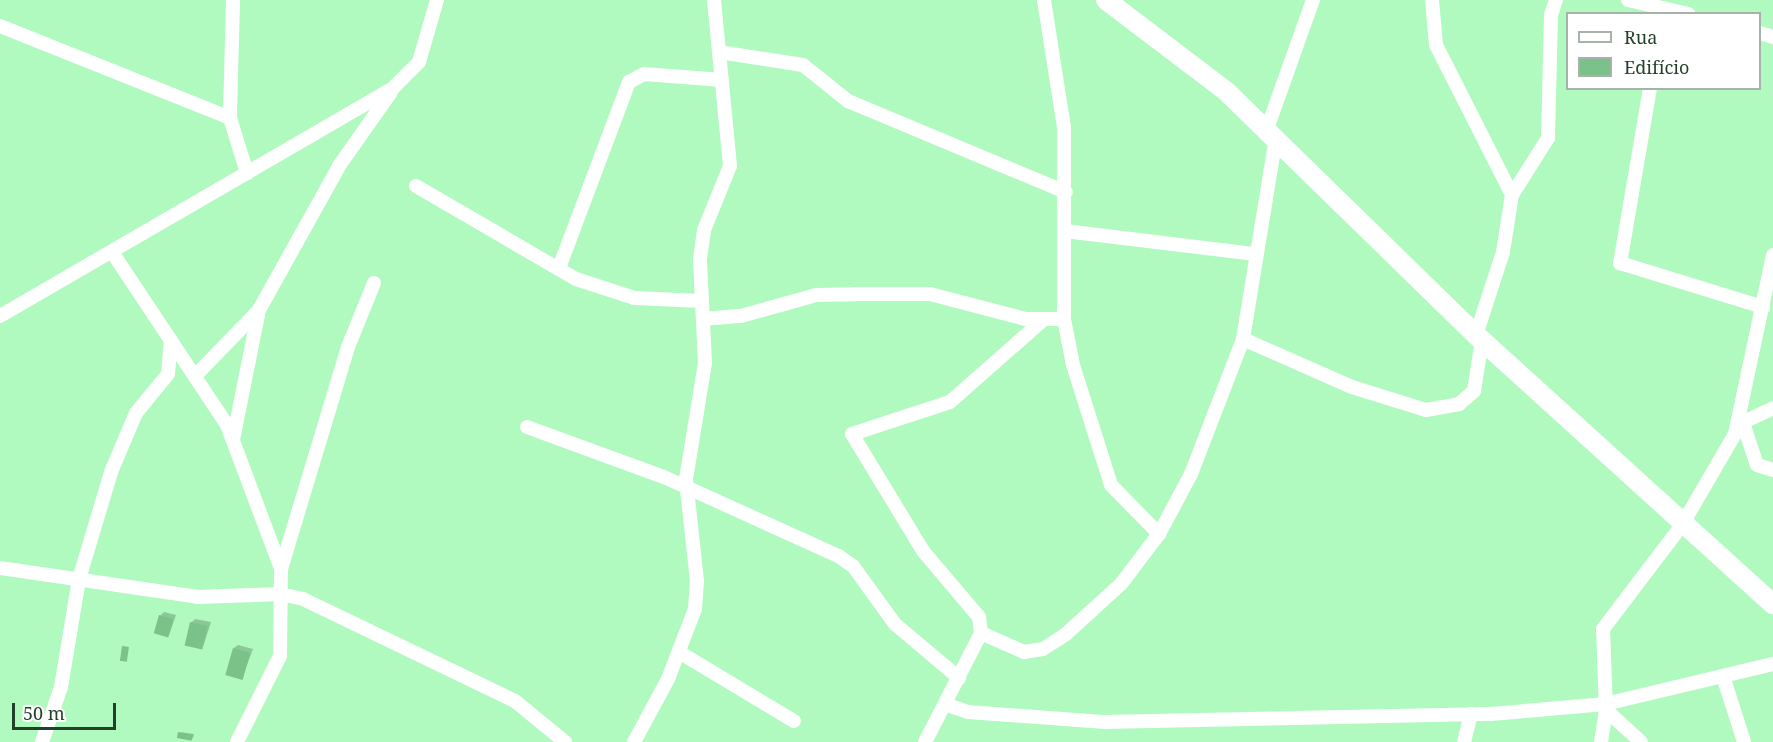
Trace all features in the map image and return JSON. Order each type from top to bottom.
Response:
[{"type":"street","points":[[233,0],[230,118],[247,172]]},
{"type":"street","points":[[168,374],[195,372],[259,310],[339,166],[393,88],[418,62],[437,0]]},
{"type":"street","points":[[634,742],[679,652],[694,609],[697,581],[686,491],[705,363],[702,301],[705,230],[730,166],[714,0]]},
{"type":"street","points":[[1044,0],[1065,127],[1064,319],[1088,424],[1110,486],[1159,534]]},
{"type":"street","points":[[1106,0],[1272,133],[1479,338],[1603,445],[1682,525],[1773,604]]},
{"type":"street","points":[[981,633],[1024,652],[1043,649],[1091,614],[1159,534],[1216,420],[1243,339],[1254,254],[1271,162],[1272,133],[1314,0]]},
{"type":"street","points":[[1432,0],[1436,45],[1512,195]]},
{"type":"street","points":[[1243,339],[1352,387],[1426,410],[1459,404],[1474,391],[1479,338],[1500,263],[1512,195],[1548,138],[1551,15],[1556,0]]},
{"type":"street","points":[[1628,0],[1681,12]]},
{"type":"street","points":[[0,26],[230,118]]},
{"type":"street","points":[[719,52],[803,65],[848,101],[1066,192]]},
{"type":"street","points":[[559,268],[629,82],[644,74],[722,80]]},
{"type":"street","points":[[0,316],[393,88]]},
{"type":"street","points":[[1650,90],[1620,263],[1763,307]]},
{"type":"street","points":[[1271,162],[1293,153]]},
{"type":"street","points":[[416,186],[559,268],[634,298],[702,301]]},
{"type":"street","points":[[1065,231],[1254,254]]},
{"type":"street","points":[[112,252],[195,372],[233,440],[281,569]]},
{"type":"street","points":[[1601,742],[1606,707],[1603,629],[1682,525],[1740,424],[1773,255]]},
{"type":"street","points":[[237,742],[280,656],[281,569],[348,347],[374,283]]},
{"type":"street","points":[[703,319],[741,315],[816,295],[864,294],[930,294],[1042,320],[1064,319]]},
{"type":"street","points":[[233,440],[259,310]]},
{"type":"street","points":[[925,742],[947,705],[981,633],[979,617],[923,551],[852,434],[950,402],[1042,320]]},
{"type":"street","points":[[42,742],[61,687],[79,579],[122,442],[136,413],[168,374],[171,338]]},
{"type":"street","points":[[1740,424],[1773,408]]},
{"type":"street","points":[[1740,424],[1757,465],[1773,470]]},
{"type":"street","points":[[527,427],[664,477],[686,491],[840,557],[895,624],[959,678]]},
{"type":"street","points":[[0,568],[198,597],[280,594],[303,599],[515,701],[565,742]]},
{"type":"street","points":[[679,652],[794,721]]},
{"type":"street","points":[[947,705],[968,712],[1103,722],[1471,714],[1606,707],[1773,664]]},
{"type":"street","points":[[1723,676],[1744,742]]},
{"type":"street","points":[[1606,707],[1641,742]]},
{"type":"street","points":[[1464,742],[1471,714]]},
{"type":"building","points":[[159,615],[173,619],[168,637],[154,633]]},
{"type":"building","points":[[190,622],[208,626],[202,649],[185,645]]},
{"type":"building","points":[[122,646],[129,647],[127,662],[120,661]]},
{"type":"building","points":[[233,648],[250,653],[243,680],[225,675]]},
{"type":"building","points":[[178,732],[193,735],[192,741],[177,738]]}]
